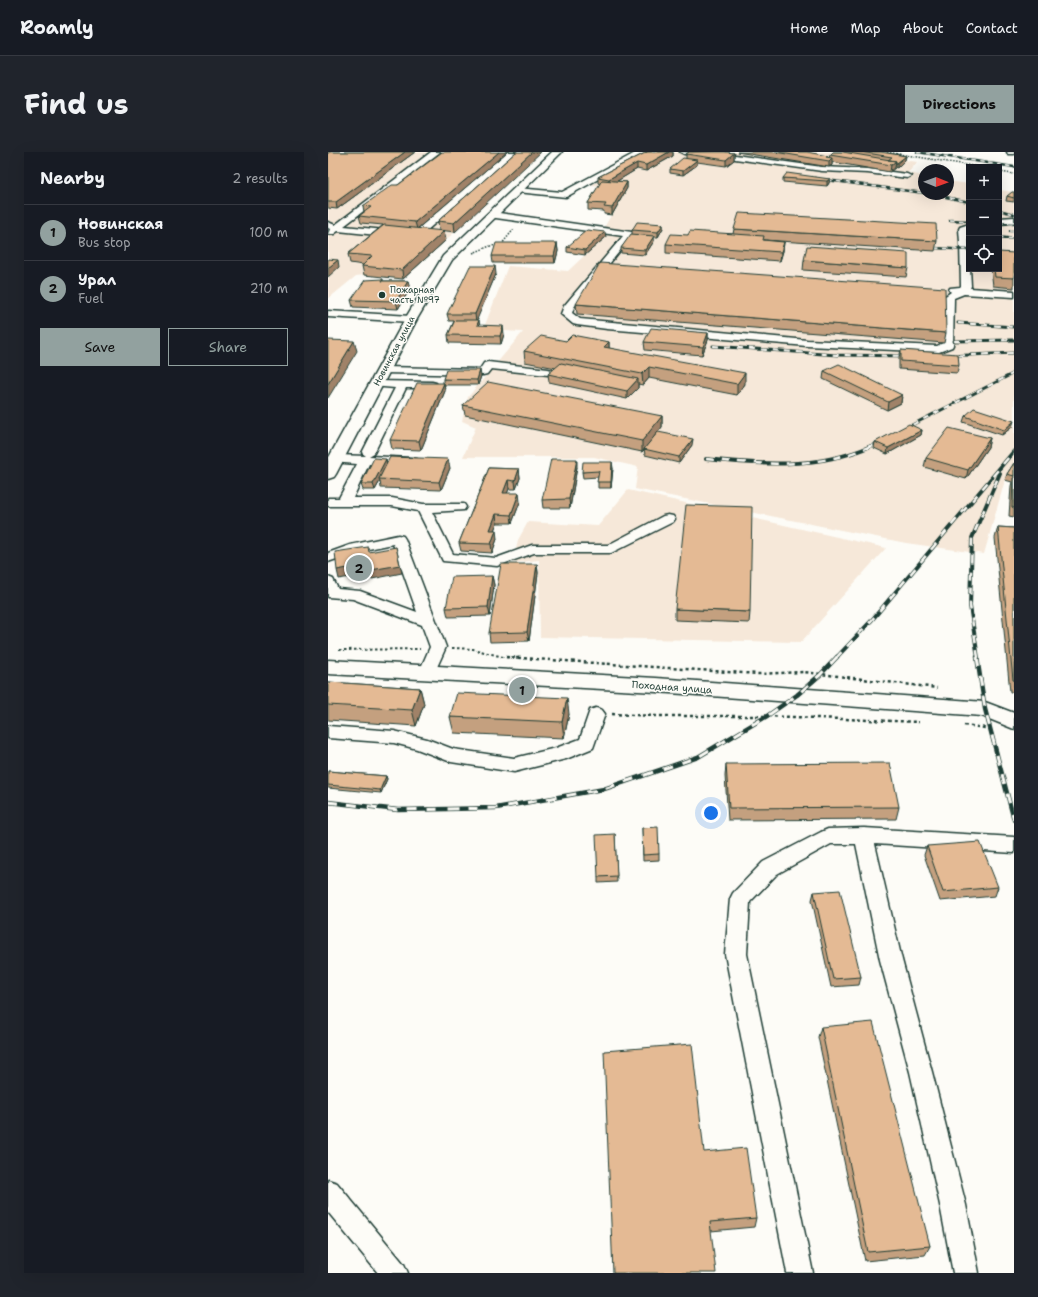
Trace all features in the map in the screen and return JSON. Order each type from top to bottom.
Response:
[{"type":"main road","name":"Новинская улица","points":[[328,474],[411,319],[446,258],[492,216],[557,152]]},
{"type":"main road","name":"Походная улица","points":[[332,659],[427,672],[797,695],[985,709],[1014,721]]},
{"type":"street","points":[[328,234],[332,227],[436,152]]},
{"type":"street","points":[[332,227],[406,235],[422,230],[512,152]]},
{"type":"street","points":[[517,190],[562,196],[643,152]]},
{"type":"street","points":[[684,152],[728,156],[822,169],[868,171],[907,176]]},
{"type":"street","points":[[595,178],[583,176],[601,165]]},
{"type":"street","points":[[492,216],[629,234],[569,306],[566,314],[577,322],[607,326],[807,343],[920,350],[939,349],[948,345],[949,297],[963,290],[966,286],[965,242],[963,228],[966,228]]},
{"type":"street","points":[[1002,221],[1014,220]]},
{"type":"street","points":[[603,266],[618,267]]},
{"type":"street","points":[[947,289],[1014,294]]},
{"type":"street","points":[[328,314],[411,319]]},
{"type":"street","points":[[384,370],[483,372],[488,365],[548,372]]},
{"type":"street","points":[[376,384],[432,385]]},
{"type":"street","points":[[344,502],[402,384]]},
{"type":"street","points":[[336,459],[367,457],[427,462]]},
{"type":"street","points":[[328,502],[392,502],[423,508],[460,507]]},
{"type":"street","points":[[423,508],[448,558],[498,562],[532,549],[611,549],[632,536],[668,519]]},
{"type":"street","points":[[328,558],[355,548],[398,539],[438,648],[427,672]]},
{"type":"street","points":[[328,582],[332,593],[355,594],[428,621]]},
{"type":"street","points":[[328,732],[394,737],[421,744],[451,755],[514,764],[560,754],[587,743],[596,714]]},
{"type":"street","points":[[864,836],[891,960],[921,1072],[951,1198],[966,1273]]},
{"type":"street","points":[[800,1273],[736,954],[740,899],[770,868],[828,837],[864,836],[1014,845]]},
{"type":"street","points":[[328,1192],[396,1273]]},
{"type":"path","points":[[887,152],[966,165]]},
{"type":"path","points":[[1002,172],[1014,174]]},
{"type":"path","points":[[470,254],[490,246],[501,245],[522,219]]},
{"type":"path","points":[[332,659],[438,648],[473,649],[503,657],[750,674],[804,672],[944,689]]},
{"type":"path","points":[[596,714],[655,716],[767,716],[926,722]]},
{"type":"path","points":[[957,724],[991,729]]},
{"type":"shaded area","points":[[328,152],[540,152],[403,279],[364,275],[356,276],[328,299]]},
{"type":"shaded area","points":[[656,152],[857,152],[917,162],[908,173],[918,175],[918,200],[954,200],[954,182],[966,184],[966,272],[1002,272],[1002,190],[1014,192],[1014,466],[1005,480],[984,554],[906,543],[635,489],[638,467],[594,457],[463,457],[476,427],[462,421],[468,397],[523,332],[483,330],[508,266],[568,271],[585,255],[602,231],[627,188],[591,185]]},
{"type":"shaded area","points":[[628,490],[886,548],[801,642],[540,637],[539,560],[513,563],[518,540],[528,522],[598,526]]},
{"type":"building","points":[[328,152],[405,152],[336,202],[328,202]]},
{"type":"building","points":[[442,152],[499,152],[415,222],[359,216],[371,207],[363,206],[392,185],[398,185]]},
{"type":"building","points":[[516,152],[532,152],[454,223],[438,221]]},
{"type":"building","points":[[647,152],[669,152],[646,165],[637,163],[609,179],[598,177]]},
{"type":"building","points":[[689,152],[734,153],[726,160],[686,154]]},
{"type":"building","points":[[775,152],[807,152],[832,158],[829,161]]},
{"type":"building","points":[[833,152],[843,152],[896,161],[891,165],[830,155]]},
{"type":"building","points":[[860,152],[881,152],[906,156],[896,163],[896,161],[888,160],[892,157]]},
{"type":"building","points":[[683,158],[697,160],[683,171],[670,169]]},
{"type":"building","points":[[787,173],[830,179],[827,181],[783,178]]},
{"type":"building","points":[[602,180],[627,182],[612,208],[604,207],[606,204],[588,203]]},
{"type":"building","points":[[1014,192],[1014,198],[1007,196]]},
{"type":"building","points":[[739,213],[936,224],[937,241],[734,229]]},
{"type":"building","points":[[637,222],[663,224],[658,232],[632,230]]},
{"type":"building","points":[[384,225],[444,231],[402,270],[362,266],[372,256],[348,254]]},
{"type":"building","points":[[587,230],[605,232],[585,250],[567,247]]},
{"type":"building","points":[[690,231],[764,236],[763,240],[784,242],[781,252],[666,244],[671,234],[688,235]]},
{"type":"building","points":[[631,234],[654,236],[645,250],[621,248]]},
{"type":"building","points":[[496,243],[557,243],[554,256],[492,256]]},
{"type":"building","points":[[807,246],[908,253],[908,268],[804,260]]},
{"type":"building","points":[[1002,252],[1014,253],[1014,278],[995,277],[994,272],[1002,272]]},
{"type":"building","points":[[328,259],[338,260],[328,268]]},
{"type":"building","points":[[600,263],[945,288],[946,333],[576,304]]},
{"type":"building","points":[[470,266],[495,266],[475,314],[447,314]]},
{"type":"building","points":[[383,279],[382,281],[408,281],[396,301],[351,300],[365,280]]},
{"type":"building","points":[[455,320],[479,320],[477,325],[503,326],[500,336],[448,335]]},
{"type":"building","points":[[651,328],[708,333],[703,347],[644,342]]},
{"type":"building","points":[[572,335],[609,342],[604,347],[745,373],[737,384],[649,367],[642,374],[524,351],[541,336],[566,341]]},
{"type":"building","points":[[328,340],[354,341],[328,384]]},
{"type":"building","points":[[901,350],[958,354],[959,365],[901,361]]},
{"type":"building","points":[[561,363],[638,379],[627,391],[548,374]]},
{"type":"building","points":[[839,364],[902,395],[888,402],[824,371]]},
{"type":"building","points":[[446,370],[480,370],[477,380],[443,379]]},
{"type":"building","points":[[488,382],[662,416],[642,441],[463,405]]},
{"type":"building","points":[[417,383],[444,383],[419,441],[390,440]]},
{"type":"building","points":[[974,408],[1014,421],[1004,430],[965,416]]},
{"type":"building","points":[[909,424],[922,430],[888,448],[875,442]]},
{"type":"building","points":[[949,428],[990,438],[968,470],[926,458]]},
{"type":"building","points":[[658,432],[693,439],[679,457],[644,449]]},
{"type":"building","points":[[390,457],[448,459],[439,482],[379,479]]},
{"type":"building","points":[[374,458],[386,459],[373,484],[361,484]]},
{"type":"building","points":[[551,459],[577,459],[569,499],[542,500]]},
{"type":"building","points":[[583,462],[612,462],[611,482],[597,482],[599,471],[582,472]]},
{"type":"building","points":[[1014,463],[1014,476],[1007,474]]},
{"type":"building","points":[[489,468],[519,469],[515,481],[508,480],[503,493],[519,493],[511,515],[496,514],[490,530],[496,530],[491,544],[459,543]]},
{"type":"building","points":[[1014,478],[1014,508],[1012,507]]},
{"type":"building","points":[[686,505],[752,507],[750,612],[675,609]]},
{"type":"building","points":[[998,527],[1014,528],[1014,680],[1013,680]]},
{"type":"building","points":[[368,547],[369,552],[396,547],[400,565],[365,571],[364,565],[337,570],[335,552]]},
{"type":"building","points":[[501,564],[537,564],[527,632],[489,633]]},
{"type":"building","points":[[492,576],[488,607],[446,608],[452,577]]},
{"type":"building","points":[[328,682],[420,688],[412,710],[328,705]]},
{"type":"building","points":[[457,693],[567,698],[562,722],[450,717]]},
{"type":"building","points":[[890,763],[899,807],[729,808],[726,764]]},
{"type":"building","points":[[328,771],[386,776],[380,790],[328,785]]},
{"type":"building","points":[[658,827],[659,854],[643,855],[642,828]]},
{"type":"building","points":[[615,834],[617,876],[598,877],[596,835]]},
{"type":"building","points":[[980,842],[998,887],[943,892],[927,846]]},
{"type":"building","points":[[840,890],[861,977],[833,979],[814,892]]},
{"type":"building","points":[[873,1022],[930,1246],[868,1252],[821,1027]]},
{"type":"building","points":[[692,1044],[704,1152],[746,1148],[756,1218],[710,1222],[716,1273],[613,1273],[604,1051]]},
{"type":"railway","points":[[917,152],[1014,167]]},
{"type":"railway","points":[[819,179],[918,192]]},
{"type":"railway","points":[[954,199],[966,201]]},
{"type":"railway","points":[[1002,211],[1014,214]]},
{"type":"railway","points":[[950,220],[966,221]]},
{"type":"railway","points":[[1002,223],[1014,224]]},
{"type":"railway","points":[[1002,237],[1014,239]]},
{"type":"railway","points":[[935,248],[966,250]]},
{"type":"railway","points":[[958,323],[1014,327]]},
{"type":"railway","points":[[954,341],[1014,340]]},
{"type":"railway","points":[[713,346],[837,355],[911,356]]},
{"type":"railway","points":[[947,356],[1014,353]]},
{"type":"railway","points":[[902,430],[1014,373]]},
{"type":"railway","points":[[868,447],[884,440]]},
{"type":"railway","points":[[706,459],[769,464],[810,462],[831,459],[871,446]]},
{"type":"railway","points":[[836,658],[871,621],[1014,451]]},
{"type":"railway","points":[[978,658],[970,606],[972,538],[1000,473]]},
{"type":"railway","points":[[328,802],[398,810],[496,808],[604,789],[698,757],[767,716],[797,695],[820,675],[837,657]]},
{"type":"railway","points":[[977,657],[985,709],[1014,820]]},
{"type":"place","name":"Пожарная часть №97","points":[[382,295]]},
{"type":"place","name":"Урал","points":[[359,568]]},
{"type":"place","name":"Новинская","points":[[522,690]]}]
